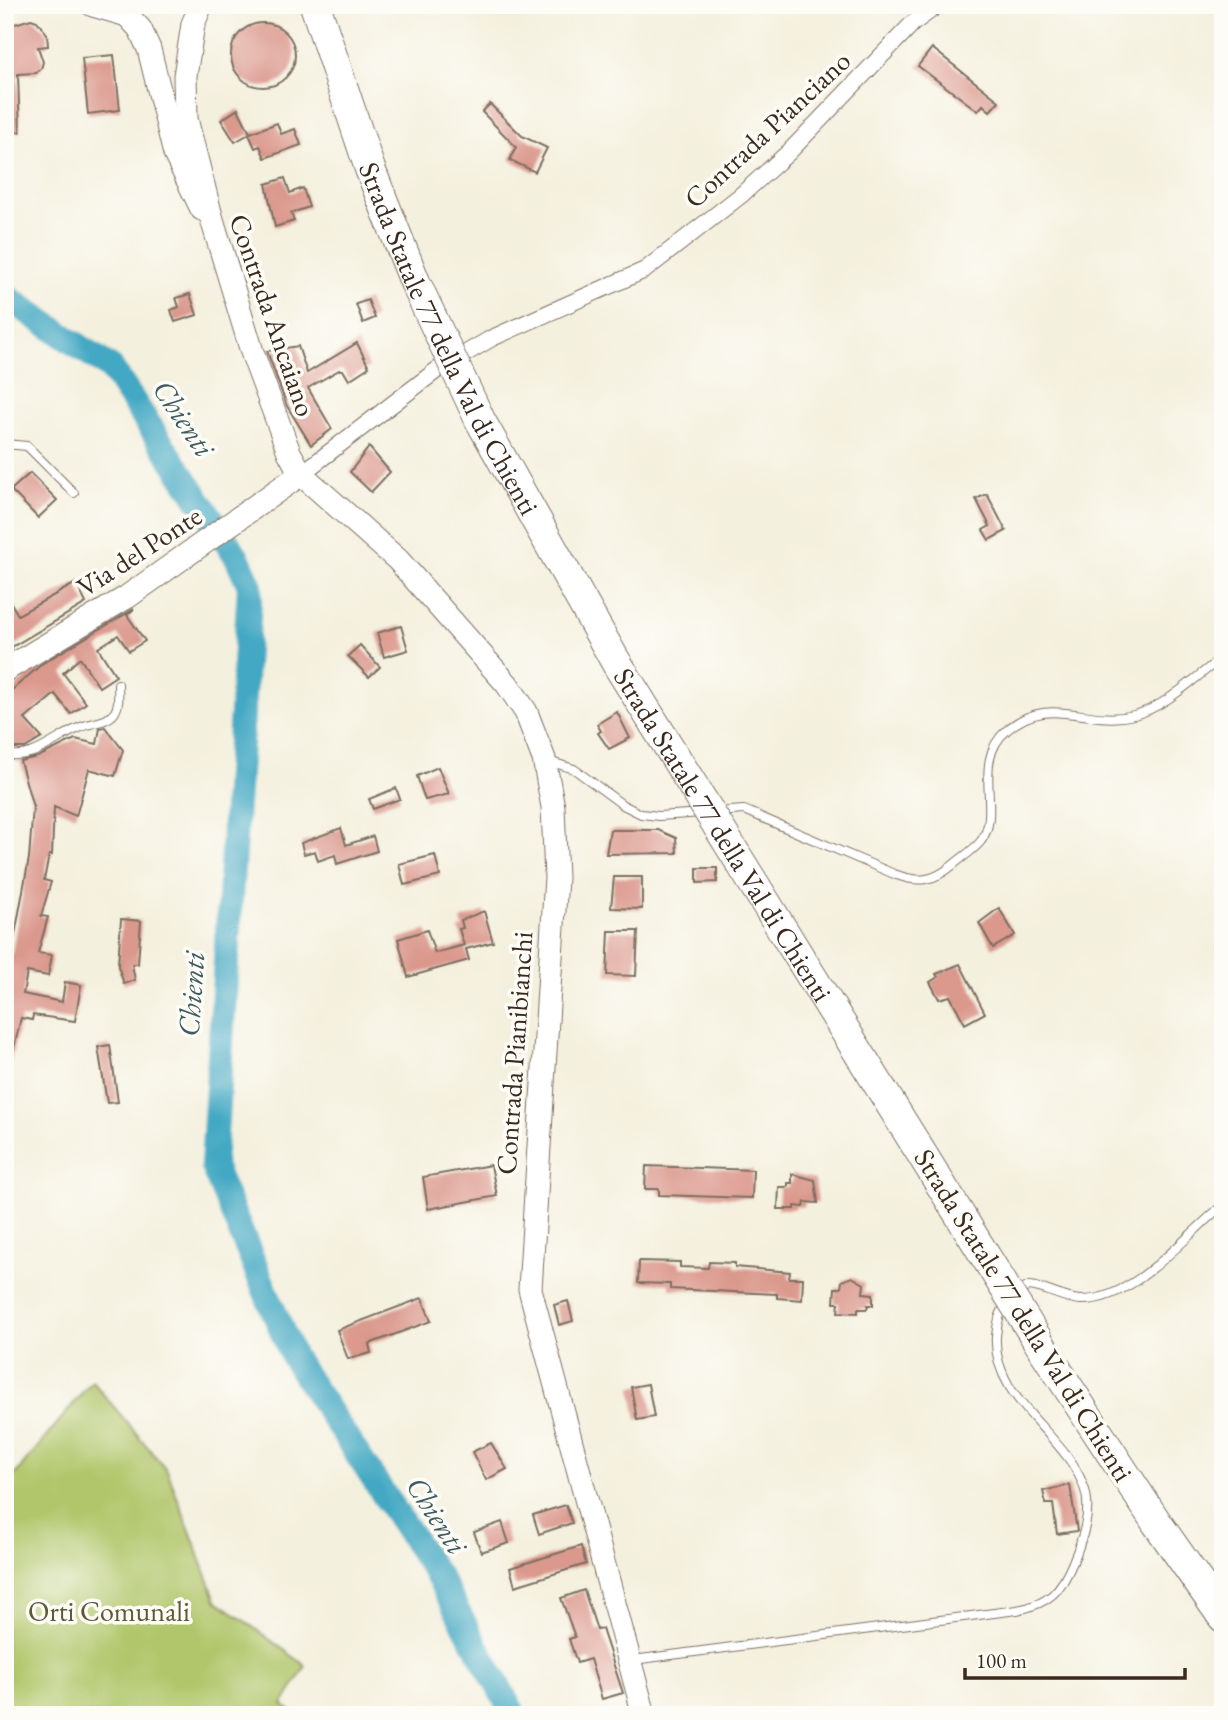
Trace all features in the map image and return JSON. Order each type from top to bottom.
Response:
[{"type":"highway","name":"Strada Statale 77 della Val di Chienti","points":[[314,5],[370,169],[415,282],[480,420],[616,662],[1051,1345],[1223,1593]]},
{"type":"highway","name":"Strada Statale 77 della Val di Chienti","points":[[334,5],[386,163],[429,271],[493,408],[538,493],[631,653],[1157,1523],[1223,1617]]},
{"type":"street","name":"Contrada Ancaiano","points":[[93,5],[127,15],[140,29],[149,49],[175,153],[196,202],[211,216],[253,355],[279,426],[301,474]]},
{"type":"street","points":[[201,5],[193,24],[185,76],[186,119],[211,216]]},
{"type":"street","name":"Contrada Pianciano","points":[[301,474],[436,370],[492,338],[645,270],[750,188],[913,23],[938,5]]},
{"type":"street","name":"Via del Ponte","points":[[5,670],[127,597],[273,497],[301,474]]},
{"type":"street","name":"Contrada Pianibianchi","points":[[301,474],[398,560],[477,648],[526,712],[544,759],[553,807],[556,878],[530,1289],[644,1715]]},
{"type":"lane","points":[[5,444],[27,446],[75,492]]},
{"type":"lane","points":[[544,759],[574,769],[623,805],[641,814],[659,816],[744,810],[912,881],[930,880],[941,875],[981,840],[989,817],[987,770],[995,746],[1005,731],[1025,718],[1046,712],[1064,710],[1103,720],[1138,714],[1162,701],[1223,657]]},
{"type":"lane","points":[[5,754],[18,757],[44,749],[80,727],[107,720],[115,712],[118,703],[118,684]]},
{"type":"lane","points":[[630,1661],[1017,1610],[1043,1603],[1055,1595],[1064,1585],[1081,1545],[1086,1518],[1085,1490],[1071,1464],[1016,1396],[1000,1370],[996,1344],[999,1317],[1004,1305],[1016,1293],[1029,1286],[1080,1300],[1091,1299],[1135,1281],[1152,1270],[1223,1205]]},
{"type":"green space","name":"Orti Comunali","points":[[92,1381],[167,1470],[216,1600],[306,1666],[283,1704],[295,1715],[5,1715],[5,1487]]},
{"type":"building","points":[[31,19],[37,21],[47,34],[48,46],[38,47],[43,62],[41,69],[36,73],[18,74],[20,132],[5,133],[5,27]]},
{"type":"building","points":[[263,23],[275,25],[286,32],[293,43],[293,67],[286,78],[275,85],[263,87],[251,85],[240,78],[233,67],[231,55],[233,43],[240,32],[251,25]]},
{"type":"building","points":[[932,48],[999,101],[990,111],[983,105],[978,111],[918,66]]},
{"type":"building","points":[[114,55],[120,110],[88,114],[82,58]]},
{"type":"building","points":[[490,104],[522,136],[547,148],[535,172],[510,160],[516,147],[482,112]]},
{"type":"building","points":[[238,109],[250,133],[277,123],[281,134],[295,129],[301,145],[265,158],[260,146],[255,148],[249,134],[235,142],[221,120]]},
{"type":"building","points":[[285,178],[290,193],[303,188],[309,207],[291,213],[294,221],[275,227],[266,184]]},
{"type":"building","points":[[190,294],[197,315],[175,322],[171,310],[179,307],[176,298]]},
{"type":"building","points":[[368,300],[375,318],[363,323],[356,304]]},
{"type":"building","points":[[357,343],[369,367],[349,380],[343,370],[339,370],[308,388],[332,429],[311,445],[287,406],[267,351],[298,346],[307,373]]},
{"type":"building","points":[[369,447],[390,472],[371,492],[350,472]]},
{"type":"building","points":[[30,473],[57,500],[38,518],[11,490]]},
{"type":"building","points":[[987,494],[1006,531],[989,540],[983,530],[990,526],[976,499]]},
{"type":"building","points":[[76,583],[86,603],[5,651],[5,593],[18,615]]},
{"type":"building","points":[[134,609],[127,615],[145,641],[129,651],[118,635],[98,648],[116,676],[99,687],[80,658],[63,673],[86,703],[71,714],[55,694],[25,719],[42,738],[25,748],[5,745],[5,696],[43,663]]},
{"type":"building","points":[[401,626],[408,650],[384,657],[377,633]]},
{"type":"building","points":[[360,645],[380,667],[369,677],[348,656]]},
{"type":"building","points":[[617,712],[630,738],[609,749],[598,733],[601,731],[597,724]]},
{"type":"building","points":[[105,727],[123,750],[115,776],[89,769],[76,816],[54,807],[52,855],[49,855],[44,880],[51,882],[41,916],[48,917],[38,953],[52,955],[48,976],[27,972],[23,994],[62,1002],[65,982],[81,985],[75,1021],[33,1015],[32,1020],[21,1018],[10,1064],[5,1063],[5,989],[29,858],[33,807],[20,761],[38,757],[75,739],[97,744],[100,728]]},
{"type":"building","points":[[438,767],[449,794],[425,800],[417,776]]},
{"type":"building","points":[[396,788],[400,799],[373,809],[369,799]]},
{"type":"building","points":[[341,828],[346,845],[373,836],[377,851],[337,864],[335,855],[318,861],[315,851],[304,854],[301,843]]},
{"type":"building","points":[[610,830],[658,830],[676,838],[677,853],[606,854]]},
{"type":"building","points":[[435,855],[440,876],[404,885],[399,864]]},
{"type":"building","points":[[697,868],[717,868],[717,882],[697,883]]},
{"type":"building","points":[[614,877],[642,877],[642,909],[611,908]]},
{"type":"building","points":[[999,908],[1015,935],[993,948],[979,923]]},
{"type":"building","points":[[484,911],[493,942],[466,949],[469,960],[408,977],[398,939],[427,930],[435,953],[464,945],[459,929],[463,928],[461,920]]},
{"type":"building","points":[[121,919],[141,921],[138,964],[132,964],[135,980],[124,984],[118,966]]},
{"type":"building","points":[[609,931],[638,931],[636,976],[607,975]]},
{"type":"building","points":[[960,964],[985,1013],[965,1024],[950,996],[939,999],[930,982],[938,977],[936,974]]},
{"type":"building","points":[[110,1045],[118,1102],[107,1103],[98,1047]]},
{"type":"building","points":[[491,1165],[497,1196],[428,1209],[423,1177]]},
{"type":"building","points":[[646,1166],[753,1170],[752,1198],[659,1195],[659,1189],[645,1189]]},
{"type":"building","points":[[792,1174],[815,1180],[818,1203],[805,1202],[804,1207],[778,1209],[779,1187],[788,1187],[788,1183],[792,1183]]},
{"type":"building","points":[[639,1261],[680,1262],[680,1267],[708,1268],[709,1262],[735,1263],[735,1267],[790,1272],[789,1278],[803,1278],[802,1300],[777,1298],[777,1294],[670,1289],[670,1284],[638,1283]]},
{"type":"building","points":[[852,1277],[864,1284],[863,1293],[873,1294],[873,1305],[868,1305],[867,1309],[858,1309],[858,1313],[838,1312],[839,1303],[834,1303],[835,1288],[841,1288],[842,1281]]},
{"type":"building","points":[[422,1298],[431,1321],[369,1344],[371,1353],[348,1359],[337,1330]]},
{"type":"building","points":[[568,1301],[573,1321],[559,1325],[554,1305]]},
{"type":"building","points":[[648,1384],[654,1417],[637,1420],[631,1387]]},
{"type":"building","points":[[491,1443],[507,1469],[486,1480],[472,1452]]},
{"type":"building","points":[[1070,1485],[1077,1531],[1057,1534],[1053,1504],[1046,1504],[1043,1491]]},
{"type":"building","points":[[566,1505],[572,1523],[539,1534],[533,1515]]},
{"type":"building","points":[[502,1522],[509,1543],[481,1552],[474,1532]]},
{"type":"building","points":[[581,1546],[586,1564],[515,1586],[510,1568]]},
{"type":"building","points":[[584,1590],[597,1630],[602,1629],[623,1693],[602,1699],[590,1659],[577,1663],[569,1639],[575,1637],[561,1598]]},
{"type":"waterway","name":"Chienti","points":[[5,296],[111,368],[237,557],[250,586],[213,1166],[293,1357],[439,1578],[514,1715]]}]
